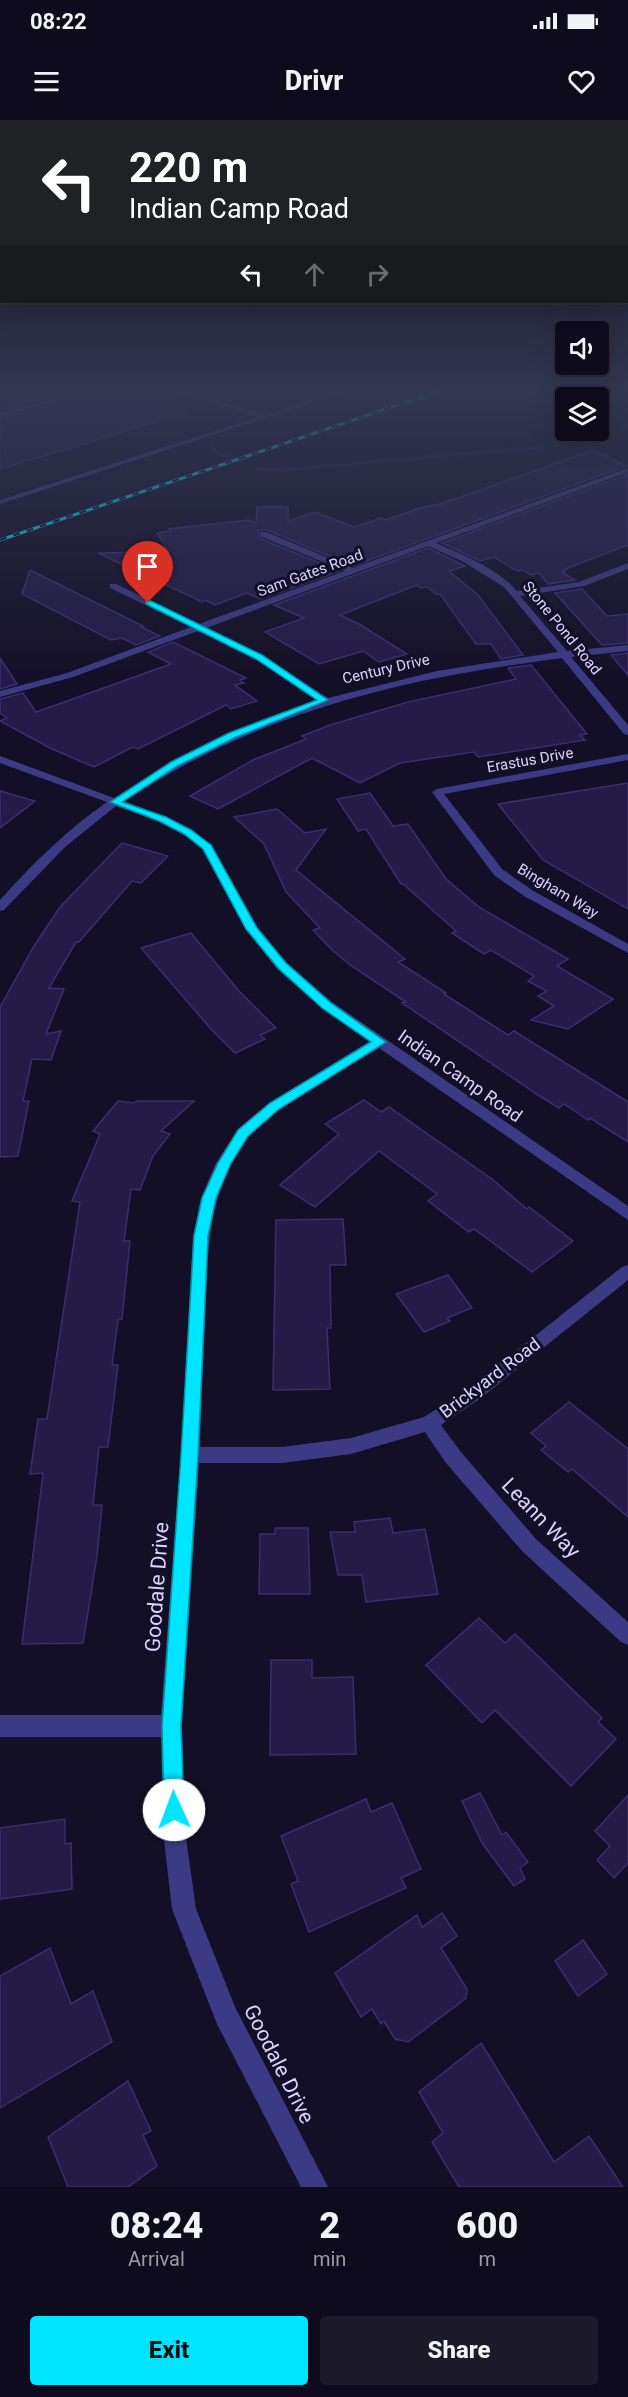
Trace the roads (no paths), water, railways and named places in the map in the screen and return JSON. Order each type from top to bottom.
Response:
[{"type":"street","points":[[0,502],[46,487]]},
{"type":"street","name":"Sam Gates Road","points":[[0,694],[70,675],[580,487]]},
{"type":"street","points":[[263,534],[352,572]]},
{"type":"street","name":"Stone Pond Road","points":[[428,543],[489,572],[514,594],[561,654],[628,732]]},
{"type":"street","points":[[514,594],[581,585],[628,566]]},
{"type":"street","points":[[113,586],[259,657],[324,700]]},
{"type":"street","name":"Century Drive","points":[[0,907],[34,869],[72,834],[115,802],[174,764],[276,717],[324,700],[453,669],[561,654],[628,648]]},
{"type":"street","name":"Erastus Drive","points":[[437,792],[628,757]]},
{"type":"street","name":"Indian Camp Road","points":[[0,759],[162,819],[188,832],[207,847],[252,929],[282,966],[327,1005],[628,1214]]},
{"type":"street","name":"Bingham Way","points":[[437,792],[498,872],[528,893],[628,949]]},
{"type":"street","name":"Goodale Drive","points":[[315,2187],[226,2015],[184,1909],[174,1831],[171,1726],[190,1455],[201,1236],[209,1198],[225,1163],[243,1133],[274,1106],[380,1042]]},
{"type":"street","name":"Brickyard Road","points":[[190,1455],[282,1455],[351,1446],[429,1423],[475,1393],[628,1271]]},
{"type":"street","name":"Leann Way","points":[[429,1423],[453,1457],[529,1545],[628,1635]]},
{"type":"street","points":[[0,1726],[171,1726]]},
{"type":"railway","points":[[0,540],[155,487]]}]
